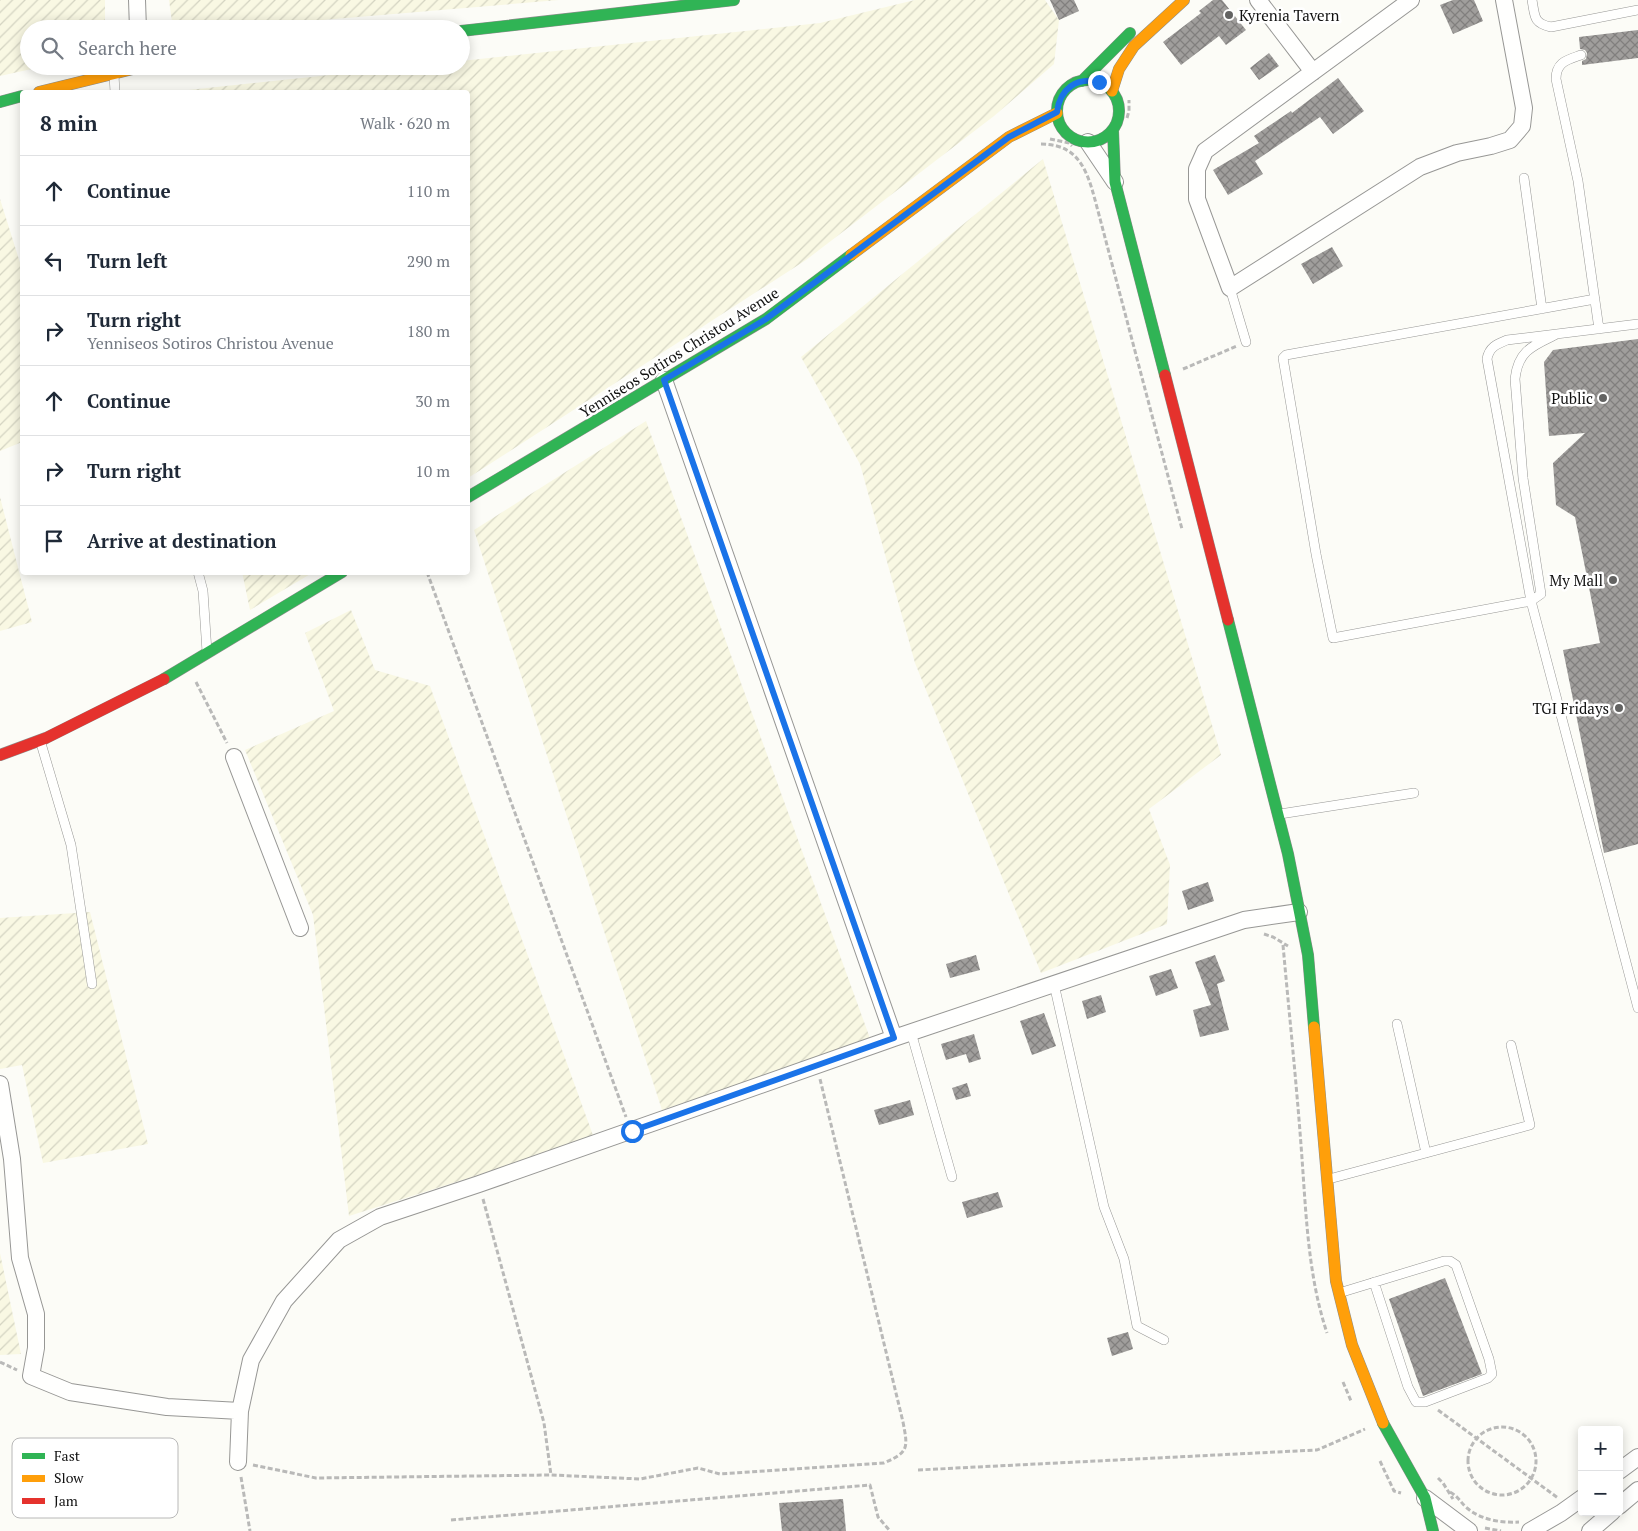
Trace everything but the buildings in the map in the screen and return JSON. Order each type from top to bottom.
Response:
[{"type":"main road","points":[[470,31],[734,0]]},
{"type":"main road","points":[[1112,91],[1119,69],[1134,46],[1184,0]]},
{"type":"main road","points":[[1054,130],[1059,121],[1058,104],[1067,89],[1082,81],[1136,27]]},
{"type":"main road","points":[[48,90],[114,75]]},
{"type":"main road","points":[[1019,132],[1054,130],[1078,141],[1088,142],[1106,137],[1118,122],[1119,106],[1112,91],[1099,82],[1082,81]]},
{"type":"main road","points":[[0,102],[20,97]]},
{"type":"main road","name":"Yenniseos Sotiros Christou Avenue","points":[[470,496],[766,319],[1009,137],[1057,112]]},
{"type":"main road","points":[[1113,130],[1115,182],[1288,854],[1308,954],[1333,1259],[1339,1293],[1352,1345],[1382,1420],[1424,1498],[1433,1531]]},
{"type":"main road","points":[[0,755],[40,740],[170,676],[337,575]]},
{"type":"street","points":[[137,0],[138,20]]},
{"type":"street","points":[[1258,0],[1313,72]]},
{"type":"street","points":[[1411,0],[1205,151],[1197,169],[1197,199],[1230,288],[1420,167],[1458,153],[1510,140],[1522,126],[1524,108],[1504,0]]},
{"type":"street","points":[[1088,142],[1115,182]]},
{"type":"street","points":[[664,380],[894,1038]]},
{"type":"street","points":[[234,757],[300,928]]},
{"type":"street","points":[[238,1462],[240,1411],[251,1360],[284,1301],[339,1240],[380,1217],[632,1131],[911,1032],[1244,920],[1299,912]]},
{"type":"street","points":[[0,1084],[12,1159],[20,1258],[36,1314],[36,1348],[31,1376],[70,1392],[167,1407],[240,1411]]},
{"type":"street","points":[[1623,1468],[1638,1457]]},
{"type":"street","points":[[1623,1503],[1638,1490]]},
{"type":"street","points":[[1424,1498],[1469,1531]]},
{"type":"street","points":[[1527,1526],[1561,1513],[1578,1501]]},
{"type":"street","points":[[1590,1531],[1607,1516]]},
{"type":"lane","points":[[1532,0],[1535,19],[1540,25],[1551,27],[1638,10]]},
{"type":"lane","points":[[1581,55],[1568,59],[1561,64],[1556,71],[1556,79],[1578,181],[1599,329]]},
{"type":"lane","points":[[114,75],[115,90]]},
{"type":"lane","points":[[1524,178],[1542,309]]},
{"type":"lane","points":[[1230,288],[1246,342]]},
{"type":"lane","points":[[1555,335],[1536,344],[1520,358],[1516,367],[1515,379],[1523,478],[1541,594],[1531,601],[1333,638],[1316,554],[1283,358],[1286,355],[1595,299]]},
{"type":"lane","points":[[1638,324],[1507,340],[1495,345],[1488,354],[1487,359],[1531,601],[1638,1008]]},
{"type":"lane","points":[[199,575],[203,591],[207,654]]},
{"type":"lane","points":[[40,740],[71,845],[92,984]]},
{"type":"lane","points":[[1277,814],[1414,793]]},
{"type":"lane","points":[[1054,984],[1104,1207],[1124,1260],[1137,1326],[1164,1340]]},
{"type":"lane","points":[[1396,1024],[1426,1153]]},
{"type":"lane","points":[[911,1032],[952,1177]]},
{"type":"lane","points":[[1327,1180],[1530,1125],[1511,1044]]},
{"type":"lane","points":[[1339,1293],[1374,1282],[1444,1261],[1450,1261],[1456,1265],[1489,1359],[1492,1374],[1488,1378],[1424,1402],[1416,1402],[1408,1387],[1374,1282]]},
{"type":"path","points":[[1125,124],[1129,111],[1129,92]]},
{"type":"path","points":[[1039,144],[1054,144],[1071,153],[1085,168],[1101,220],[1182,530]]},
{"type":"path","points":[[1176,372],[1246,342]]},
{"type":"path","points":[[428,575],[632,1131]]},
{"type":"path","points":[[188,666],[234,757]]},
{"type":"path","points":[[1264,934],[1273,937],[1283,944]]},
{"type":"path","points":[[250,1531],[238,1462],[316,1478],[551,1475],[640,1479],[698,1468],[720,1474],[884,1463],[901,1456],[907,1443],[903,1422],[817,1066]]},
{"type":"path","points":[[479,1184],[544,1423],[551,1475]]},
{"type":"path","points":[[1436,1408],[1560,1500]]},
{"type":"path","points":[[918,1470],[1317,1450],[1370,1426]]},
{"type":"path","points":[[1504,1427],[1516,1430],[1525,1436],[1532,1445],[1536,1456],[1536,1467],[1531,1478],[1525,1486],[1516,1492],[1505,1495],[1494,1494],[1484,1490],[1475,1483],[1470,1473],[1469,1451],[1482,1433],[1493,1428],[1504,1427]]},
{"type":"path","points":[[1443,1483],[1467,1508],[1478,1514],[1493,1521],[1527,1526]]},
{"type":"path","points":[[451,1520],[870,1485],[878,1518],[890,1531]]},
{"type":"green space","points":[[0,0],[105,0],[105,20],[20,20],[20,72],[0,76]]},
{"type":"green space","points":[[169,0],[559,0],[322,20],[172,20]]},
{"type":"green space","points":[[915,0],[1045,0],[1059,20],[1054,64],[994,116],[806,260],[470,477],[470,90],[189,90],[330,75],[470,75],[470,60],[820,23]]},
{"type":"green space","points":[[1043,159],[1221,755],[1149,809],[1170,865],[1167,924],[1041,973],[915,663],[860,464],[801,357]]},
{"type":"green space","points":[[0,199],[20,263],[20,443],[0,451]]},
{"type":"green space","points":[[646,421],[871,1041],[662,1110],[474,530]]},
{"type":"green space","points":[[0,497],[32,622],[0,631]]},
{"type":"green space","points":[[243,575],[309,575],[250,610]]},
{"type":"green space","points":[[351,610],[375,670],[430,686],[594,1138],[349,1216],[313,915],[245,750],[334,711],[305,633]]},
{"type":"green space","points":[[90,912],[148,1144],[43,1163],[22,1065],[0,1069],[0,918]]},
{"type":"green space","points":[[0,1253],[21,1354],[0,1355]]},
{"type":"traffic: fast","points":[[470,30],[734,0]]},
{"type":"traffic: fast","points":[[1082,81],[1130,33]]},
{"type":"traffic: fast","points":[[1088,80],[1100,82],[1110,89],[1117,99],[1119,111],[1117,123],[1110,133],[1100,140],[1088,142],[1076,140],[1066,133],[1059,123],[1057,111],[1059,99],[1066,89],[1076,82],[1088,80]]},
{"type":"traffic: fast","points":[[0,102],[20,97]]},
{"type":"traffic: fast","points":[[1113,130],[1115,182],[1165,375]]},
{"type":"traffic: fast","points":[[470,496],[766,319],[851,255]]},
{"type":"traffic: fast","points":[[164,679],[337,575]]},
{"type":"traffic: fast","points":[[1228,620],[1288,854],[1308,955],[1314,1027]]},
{"type":"traffic: fast","points":[[1383,1423],[1425,1498],[1433,1531]]},
{"type":"traffic: slow","points":[[1112,91],[1119,69],[1134,46],[1184,0]]},
{"type":"traffic: slow","points":[[47,90],[108,75]]},
{"type":"traffic: slow","points":[[851,255],[1009,137],[1057,113]]},
{"type":"traffic: slow","points":[[1314,1027],[1336,1281],[1352,1345],[1383,1423]]},
{"type":"traffic: jam","points":[[1165,375],[1228,620]]},
{"type":"traffic: jam","points":[[0,755],[46,738],[164,679]]},
{"type":"place","name":"Kyrenia Tavern","points":[[1229,15]]},
{"type":"place","name":"Public","points":[[1603,398]]},
{"type":"place","name":"My Mall","points":[[1613,580]]},
{"type":"place","name":"TGI Fridays","points":[[1619,708]]},
{"type":"route","points":[[632,1131],[894,1038],[664,380],[766,319],[1009,137],[1057,112],[1062,96],[1074,84],[1091,80],[1099,82]]}]
